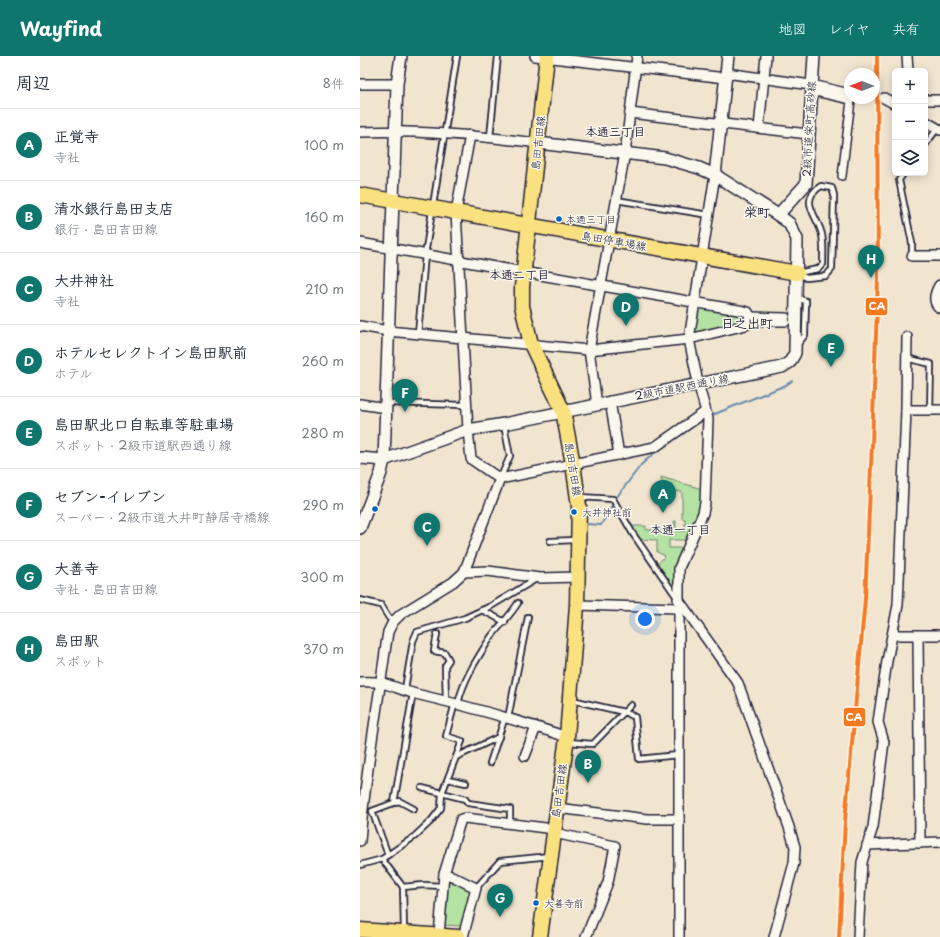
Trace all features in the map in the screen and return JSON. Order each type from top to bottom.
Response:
[{"type":"main road","name":"島田吉田線","points":[[540,937],[567,739],[577,606],[579,540],[578,497],[563,411],[531,344],[522,306],[528,225],[538,143],[543,56]]},
{"type":"main road","name":"島田停車場線","points":[[360,195],[797,273]]},
{"type":"main road","points":[[360,930],[397,934],[452,936]]},
{"type":"street","points":[[360,528],[381,473],[384,460],[397,84],[400,56]]},
{"type":"street","points":[[543,56],[635,67],[764,78],[844,93]]},
{"type":"street","points":[[597,404],[589,350],[625,153],[637,56]]},
{"type":"street","points":[[679,937],[679,568],[703,513],[705,503],[708,419],[698,384],[689,339],[715,175],[728,56]]},
{"type":"street","points":[[760,128],[766,56]]},
{"type":"street","name":"2級市道栄町高砂線","points":[[778,215],[806,184],[814,56]]},
{"type":"street","points":[[908,56],[908,68]]},
{"type":"street","points":[[360,84],[397,84]]},
{"type":"street","points":[[811,88],[851,100],[842,176]]},
{"type":"street","points":[[884,98],[892,102]]},
{"type":"street","points":[[928,100],[940,100]]},
{"type":"street","points":[[630,113],[721,125],[808,134]]},
{"type":"street","points":[[928,123],[939,130]]},
{"type":"street","points":[[360,132],[396,131],[490,137],[671,160],[715,175],[789,223],[797,239],[797,273]]},
{"type":"street","points":[[470,136],[456,212],[468,430],[471,459],[500,479],[655,447],[706,412]]},
{"type":"street","points":[[360,243],[744,311],[748,312],[749,319],[746,325],[739,328],[689,339],[589,350],[388,331],[360,326]]},
{"type":"street","points":[[912,256],[940,256]]},
{"type":"street","name":"2級市道駅西通り線","points":[[384,460],[468,430],[782,367],[790,362],[796,350],[797,273]]},
{"type":"street","points":[[940,286],[936,293],[936,300],[940,307]]},
{"type":"street","points":[[749,319],[786,320]]},
{"type":"street","points":[[858,937],[862,862],[873,827],[884,742],[878,722],[887,661],[898,605],[906,410],[907,337]]},
{"type":"street","points":[[610,402],[619,454]]},
{"type":"street","points":[[360,404],[386,406]]},
{"type":"street","points":[[906,410],[935,410]]},
{"type":"street","points":[[360,458],[384,460]]},
{"type":"street","points":[[360,840],[362,795],[388,632],[393,622],[401,614],[453,582],[464,572],[474,537],[500,479]]},
{"type":"street","points":[[464,572],[488,571],[540,578],[578,577]]},
{"type":"street","points":[[577,606],[678,604]]},
{"type":"street","points":[[678,604],[738,683],[789,827],[795,848],[794,863],[774,937]]},
{"type":"street","points":[[893,635],[940,636]]},
{"type":"street","points":[[918,636],[920,843]]},
{"type":"street","points":[[360,682],[381,682],[507,717],[567,739]]},
{"type":"street","points":[[525,756],[536,727]]},
{"type":"street","points":[[557,808],[647,819],[679,819]]},
{"type":"street","points":[[452,936],[442,886],[444,874],[461,819],[465,818],[510,823],[554,831],[615,846],[608,882],[586,937]]},
{"type":"street","points":[[867,844],[940,842]]},
{"type":"street","points":[[444,874],[452,876],[476,888],[452,936]]},
{"type":"lane","points":[[418,334],[425,255],[457,56]]},
{"type":"lane","points":[[490,137],[498,56]]},
{"type":"lane","points":[[928,142],[939,130]]},
{"type":"lane","points":[[902,176],[899,180],[910,235],[912,256]]},
{"type":"lane","points":[[822,186],[828,186],[832,188],[834,195],[832,269],[826,276],[819,278],[806,278],[797,273],[818,270],[823,264],[822,234],[810,206],[810,200],[816,190],[822,186]]},
{"type":"lane","points":[[616,200],[709,215]]},
{"type":"lane","points":[[906,358],[931,364],[935,410]]},
{"type":"lane","points":[[386,406],[467,405]]},
{"type":"lane","points":[[500,479],[510,456],[504,424]]},
{"type":"lane","points":[[578,497],[614,501],[633,534],[678,604]]},
{"type":"lane","points":[[550,540],[579,540]]},
{"type":"lane","points":[[394,803],[409,691],[413,641],[417,632],[465,618],[540,578]]},
{"type":"lane","points":[[360,600],[381,605],[389,618],[394,619]]},
{"type":"lane","points":[[360,865],[382,859],[414,837],[441,808],[442,793],[462,740],[446,736],[453,703],[492,636],[505,622],[518,603]]},
{"type":"lane","points":[[482,610],[505,622]]},
{"type":"lane","points":[[490,763],[507,717],[528,617]]},
{"type":"lane","points":[[437,634],[434,651],[445,653],[449,660],[445,666],[453,703]]},
{"type":"lane","points":[[570,700],[624,712],[635,717],[639,759],[678,754]]},
{"type":"lane","points":[[567,739],[593,744],[632,704]]},
{"type":"lane","points":[[456,757],[499,737]]},
{"type":"lane","points":[[448,778],[466,783]]},
{"type":"lane","points":[[422,788],[465,799],[468,803],[510,809],[510,823]]},
{"type":"lane","points":[[388,855],[372,811],[399,801],[414,809]]},
{"type":"lane","points":[[476,888],[500,861],[550,856]]},
{"type":"lane","points":[[382,859],[403,887],[397,934]]},
{"type":"lane","points":[[403,887],[423,885],[442,886]]},
{"type":"green space","points":[[694,307],[743,313],[746,321],[696,336],[691,332]]},
{"type":"green space","points":[[661,477],[702,489],[699,513],[685,540],[669,540],[669,548],[682,548],[674,570],[673,590],[656,566],[665,556],[657,552],[657,540],[639,539],[630,526],[646,526],[646,530],[674,529],[674,521],[676,521],[676,531],[685,531],[685,519],[682,519],[682,492],[672,491],[672,484],[662,483]]},
{"type":"green space","points":[[446,880],[452,881],[472,890],[462,926],[443,925]]},
{"type":"waterway","points":[[710,416],[786,385],[792,381]]},
{"type":"waterway","points":[[586,524],[601,525],[616,498],[641,465],[653,454],[706,418]]},
{"type":"tunnel","points":[[880,98],[884,98]]},
{"type":"transit line","name":"CA","points":[[839,937],[845,821],[865,599],[872,445],[878,278],[877,56]]},
{"type":"place","name":"本通三丁目","points":[[559,219]]},
{"type":"place","name":"島田駅","points":[[871,278]]},
{"type":"place","name":"ホテルセレクトイン島田駅前","points":[[626,326]]},
{"type":"place","name":"島田駅北口自転車等駐車場","points":[[831,367]]},
{"type":"place","name":"セブン-イレブン","points":[[405,412]]},
{"type":"place","name":"大井神社前","points":[[574,512]]},
{"type":"place","name":"正覚寺","points":[[663,513]]},
{"type":"place","name":"大井神社","points":[[427,546]]},
{"type":"place","name":"清水銀行島田支店","points":[[588,783]]},
{"type":"place","name":"大善寺前","points":[[536,903]]},
{"type":"place","name":"大善寺","points":[[500,917]]},
{"type":"district","name":"本通三丁目","points":[[615,132]]},
{"type":"district","name":"栄町","points":[[757,212]]},
{"type":"district","name":"本通二丁目","points":[[519,275]]},
{"type":"district","name":"日之出町","points":[[747,323]]},
{"type":"district","name":"本通一丁目","points":[[680,530]]}]
